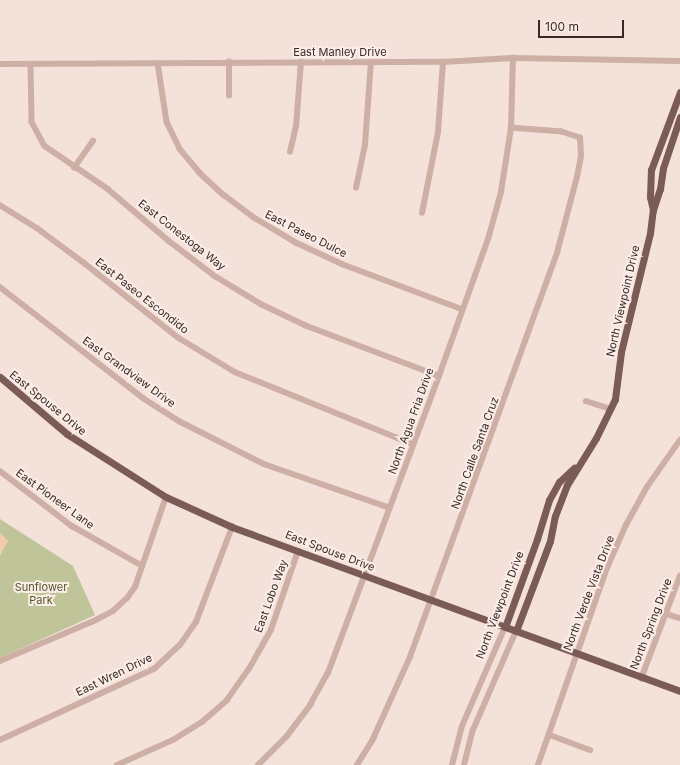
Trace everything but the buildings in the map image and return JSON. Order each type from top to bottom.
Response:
[{"type":"main road","name":"North Viewpoint Drive","points":[[653,210],[650,197],[651,170],[680,92]]},
{"type":"main road","name":"North Viewpoint Drive","points":[[516,631],[550,541],[560,502],[581,460],[611,409],[617,387],[624,337],[650,233],[653,210],[660,189],[663,168],[680,117]]},
{"type":"main road","name":"East Spouse Drive","points":[[0,377],[67,434],[166,497],[232,527],[430,601],[516,631],[641,679],[680,692]]},
{"type":"main road","name":"North Viewpoint Drive","points":[[505,627],[538,539],[549,500],[559,482],[581,460]]},
{"type":"street","name":"East Manley Drive","points":[[0,64],[158,62],[444,62],[513,58],[680,61]]},
{"type":"street","name":"North Agua Fria Drive","points":[[258,765],[287,736],[310,705],[328,673],[390,508],[412,444],[439,376],[489,236],[507,162],[511,128],[513,58]]},
{"type":"street","name":"East Paseo Dulce","points":[[158,62],[167,122],[180,149],[199,172],[224,195],[255,218],[304,246],[342,264],[462,309]]},
{"type":"street","points":[[229,62],[229,96]]},
{"type":"street","points":[[290,152],[296,127],[301,62]]},
{"type":"street","points":[[356,188],[366,145],[371,62]]},
{"type":"street","points":[[422,213],[438,132],[444,62]]},
{"type":"street","name":"East Conestoga Way","points":[[31,64],[30,108],[36,134],[45,146],[74,168],[108,189],[169,241],[215,276],[261,304],[307,326],[439,376]]},
{"type":"street","name":"North Calle Santa Cruz","points":[[357,765],[373,739],[410,657],[557,253],[581,156],[580,138],[562,132],[511,128]]},
{"type":"street","points":[[74,168],[93,141]]},
{"type":"street","name":"East Paseo Escondido","points":[[0,205],[77,258],[179,338],[235,372],[412,444]]},
{"type":"street","name":"East Grandview Drive","points":[[0,287],[143,398],[179,421],[264,464],[390,508]]},
{"type":"street","points":[[586,401],[611,409]]},
{"type":"street","name":"North Verde Vista Drive","points":[[538,765],[550,735],[576,654],[626,525],[648,487],[680,440]]},
{"type":"street","name":"East Pioneer Lane","points":[[0,471],[72,526],[141,565]]},
{"type":"street","points":[[0,661],[113,611],[127,598],[135,587],[141,565],[166,497]]},
{"type":"street","name":"East Wren Drive","points":[[0,740],[154,669],[175,650],[196,622],[232,527]]},
{"type":"street","name":"East Lobo Way","points":[[117,765],[173,740],[202,722],[228,700],[249,669],[271,630],[298,551]]},
{"type":"street","name":"North Spring Drive","points":[[641,679],[680,576]]},
{"type":"street","points":[[666,614],[680,618]]},
{"type":"street","name":"North Viewpoint Drive","points":[[452,765],[462,726],[505,627]]},
{"type":"street","name":"North Viewpoint Drive","points":[[464,765],[473,730],[516,631]]},
{"type":"street","points":[[550,735],[590,750]]},
{"type":"green space","name":"Sunflower Park","points":[[0,519],[73,566],[95,615],[0,658]]},
{"type":"sand","points":[[0,533],[8,541],[0,556]]}]
